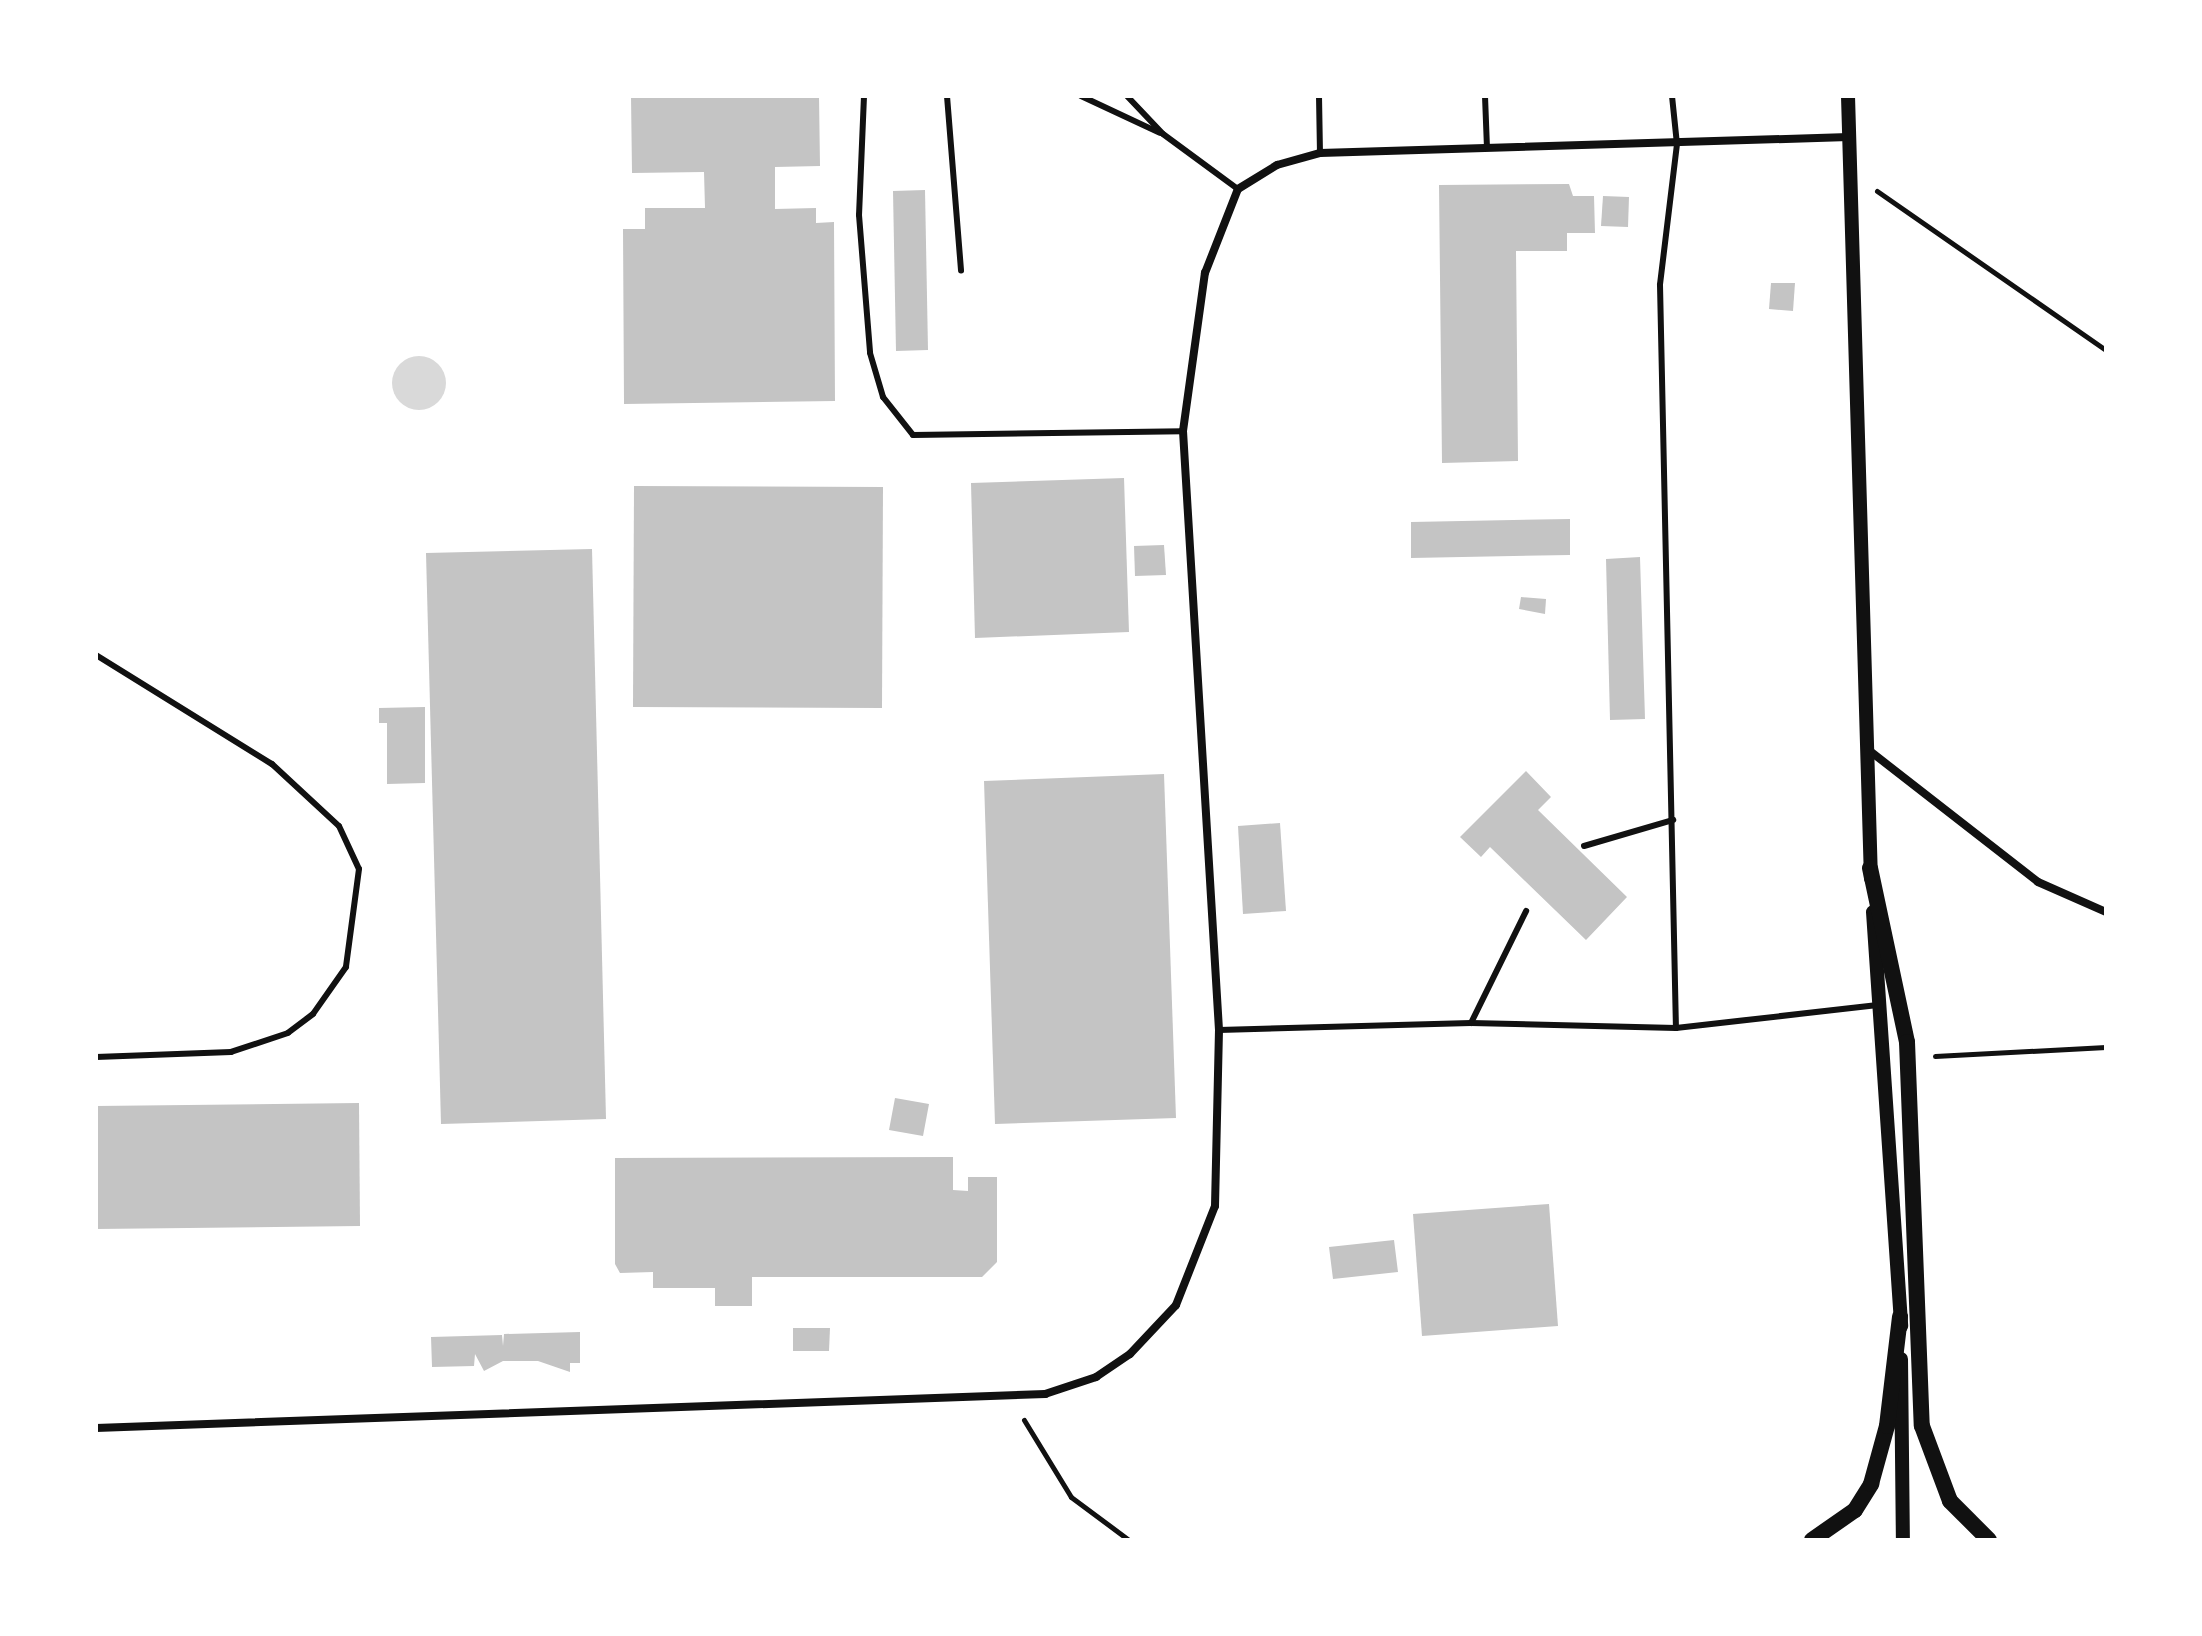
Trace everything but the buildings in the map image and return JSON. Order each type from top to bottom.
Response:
[{"type":"main road","points":[[1870,868],[1907,1058],[1922,1426],[1950,1501],[1989,1540]]},
{"type":"main road","points":[[1812,1540],[1855,1510],[1871,1484],[1887,1426],[1900,1317]]},
{"type":"street","points":[[1848,96],[1870,868],[1900,1317],[1903,1540]]},
{"type":"street","points":[[96,1428],[1015,1396],[1096,1377],[1176,1305],[1215,1206],[1219,1030],[1183,431],[1205,273],[1217,226],[1238,189],[1277,165],[1320,153],[1487,152],[1849,137]]},
{"type":"street","points":[[1866,747],[2038,882],[2106,912]]},
{"type":"lane","points":[[864,96],[859,215],[870,353],[883,397],[913,435],[1183,431]]},
{"type":"lane","points":[[947,96],[961,270]]},
{"type":"lane","points":[[1081,96],[1163,134]]},
{"type":"lane","points":[[1127,96],[1163,134],[1238,189]]},
{"type":"lane","points":[[1319,96],[1320,153]]},
{"type":"lane","points":[[1485,96],[1487,152]]},
{"type":"lane","points":[[1672,96],[1677,144],[1660,285],[1676,1028]]},
{"type":"lane","points":[[96,655],[272,764],[339,826],[359,869],[346,967],[313,1014],[288,1033],[231,1052],[96,1057]]},
{"type":"lane","points":[[1584,846],[1673,820]]},
{"type":"lane","points":[[1471,1023],[1526,911]]},
{"type":"lane","points":[[1219,1030],[1471,1023],[1676,1028],[1881,1005]]},
{"type":"path","points":[[1851,173],[2106,350]]},
{"type":"path","points":[[1907,1058],[2106,1047]]},
{"type":"path","points":[[1015,1396],[1032,1440],[1071,1497],[1129,1540]]},
{"type":"shaded area","points":[[419,356],[438,364],[446,383],[438,402],[419,410],[400,402],[392,383],[400,364]]}]
